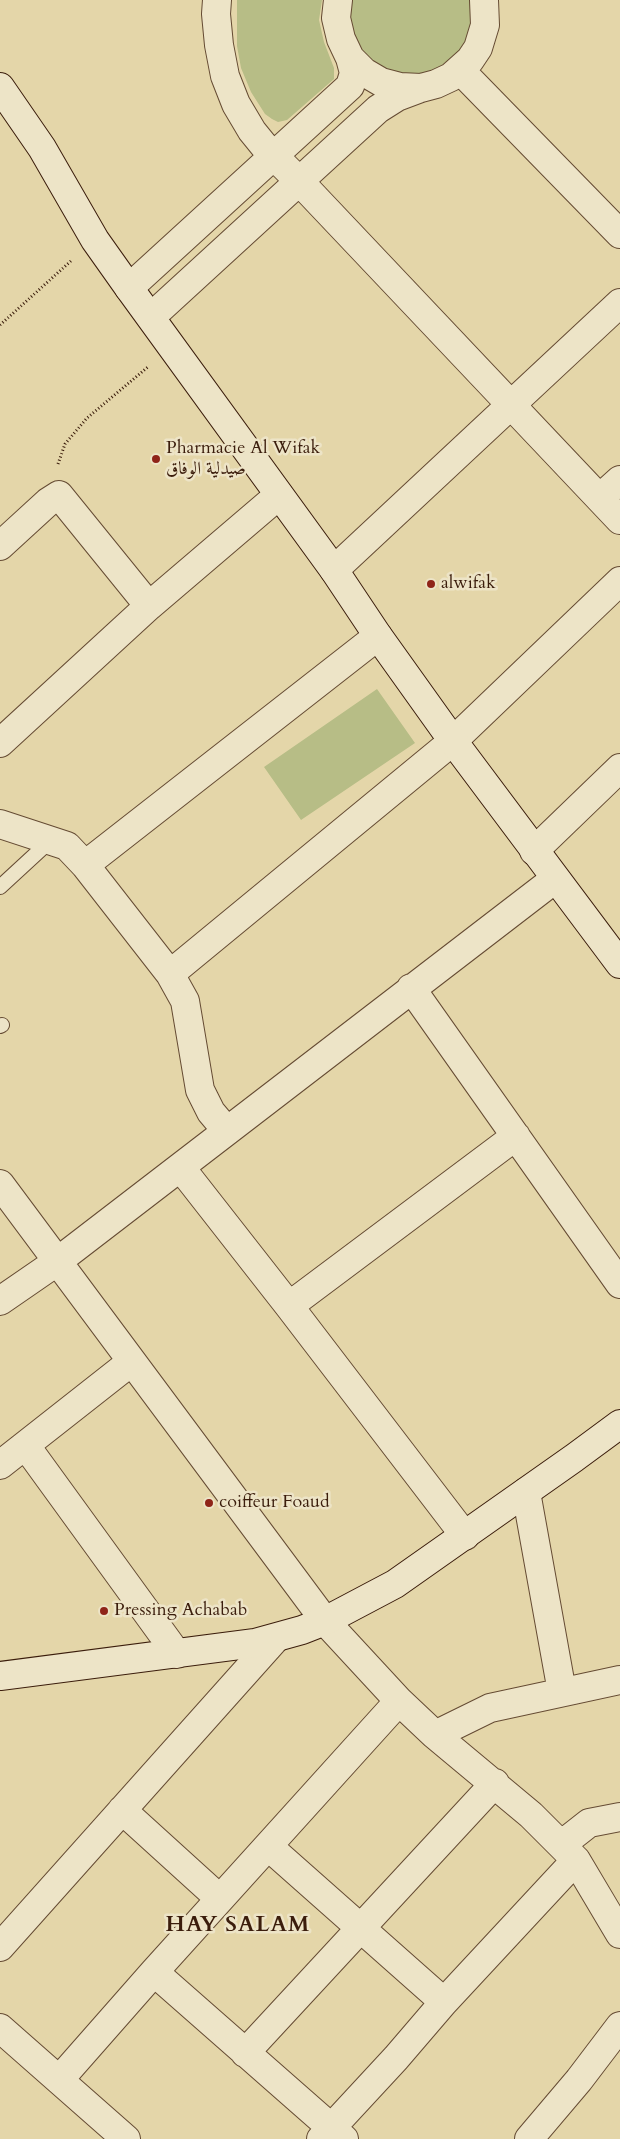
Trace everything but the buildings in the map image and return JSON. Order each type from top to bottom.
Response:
[{"type":"street","points":[[217,0],[218,45],[225,76],[236,104],[252,131],[620,520]]},
{"type":"street","points":[[129,288],[350,86],[354,73],[350,58],[341,39],[336,18],[338,0]]},
{"type":"street","points":[[151,318],[378,109],[397,96],[436,84],[460,70],[478,48],[485,25],[484,0]]},
{"type":"street","points":[[350,58],[364,72],[382,82],[400,87],[421,88]]},
{"type":"street","points":[[460,70],[620,234]]},
{"type":"street","points":[[0,87],[42,148],[95,240],[334,570],[378,636],[453,741],[620,964]]},
{"type":"street","points":[[334,570],[620,303]]},
{"type":"street","points":[[600,498],[620,480]]},
{"type":"street","points":[[0,546],[48,502],[59,495],[149,606]]},
{"type":"street","points":[[0,743],[149,606],[279,495]]},
{"type":"street","points":[[170,974],[453,741],[620,581]]},
{"type":"street","points":[[85,865],[378,636]]},
{"type":"street","points":[[534,851],[620,768]]},
{"type":"street","points":[[0,824],[67,846],[85,865],[170,974],[185,1001],[200,1090],[211,1112],[227,1131]]},
{"type":"street","points":[[0,1301],[58,1261],[181,1168],[410,988],[555,879]]},
{"type":"street","points":[[410,988],[620,1284]]},
{"type":"street","points":[[289,1306],[516,1136]]},
{"type":"street","points":[[181,1168],[465,1536]]},
{"type":"street","points":[[0,1184],[325,1621],[399,1701],[435,1735],[531,1815],[569,1853],[620,1934]]},
{"type":"street","points":[[0,1465],[131,1362]]},
{"type":"street","points":[[0,1676],[255,1643],[276,1638],[325,1621],[395,1584],[620,1424]]},
{"type":"street","points":[[26,1446],[177,1654]]},
{"type":"street","points":[[526,1492],[562,1692]]},
{"type":"street","points":[[0,1947],[276,1638]]},
{"type":"street","points":[[435,1735],[490,1708],[620,1680]]},
{"type":"street","points":[[59,2080],[399,1701]]},
{"type":"street","points":[[245,2053],[495,1784]]},
{"type":"street","points":[[122,1810],[220,1900]]},
{"type":"street","points":[[154,1972],[245,2053],[332,2135],[569,1853],[589,1823],[620,1817]]},
{"type":"street","points":[[268,1847],[444,2002]]},
{"type":"street","points":[[531,2138],[620,2026]]},
{"type":"street","points":[[0,2028],[126,2139]]},
{"type":"lane","points":[[0,887],[51,840]]},
{"type":"path","points":[[0,325],[95,240]]},
{"type":"path","points":[[59,495],[58,464],[65,444],[87,418],[172,347]]},
{"type":"green space","points":[[237,0],[322,0],[319,20],[324,42],[334,68],[334,79],[287,120],[278,122],[265,114],[251,92],[241,68],[237,46]]},
{"type":"green space","points":[[351,0],[473,0],[475,8],[468,43],[442,68],[426,74],[408,76],[390,72],[375,63],[362,51],[353,35],[349,18]]},
{"type":"green space","points":[[377,689],[415,743],[301,820],[264,767]]},
{"type":"place","name":"Pharmacie Al Wifak صيدلية الوفاق","points":[[156,459]]},
{"type":"place","name":"alwifak","points":[[431,584]]},
{"type":"place","name":"coiffeur Foaud","points":[[209,1503]]},
{"type":"place","name":"Pressing Achabab","points":[[104,1611]]},
{"type":"district","name":"HAY SALAM","points":[[238,1926]]}]
